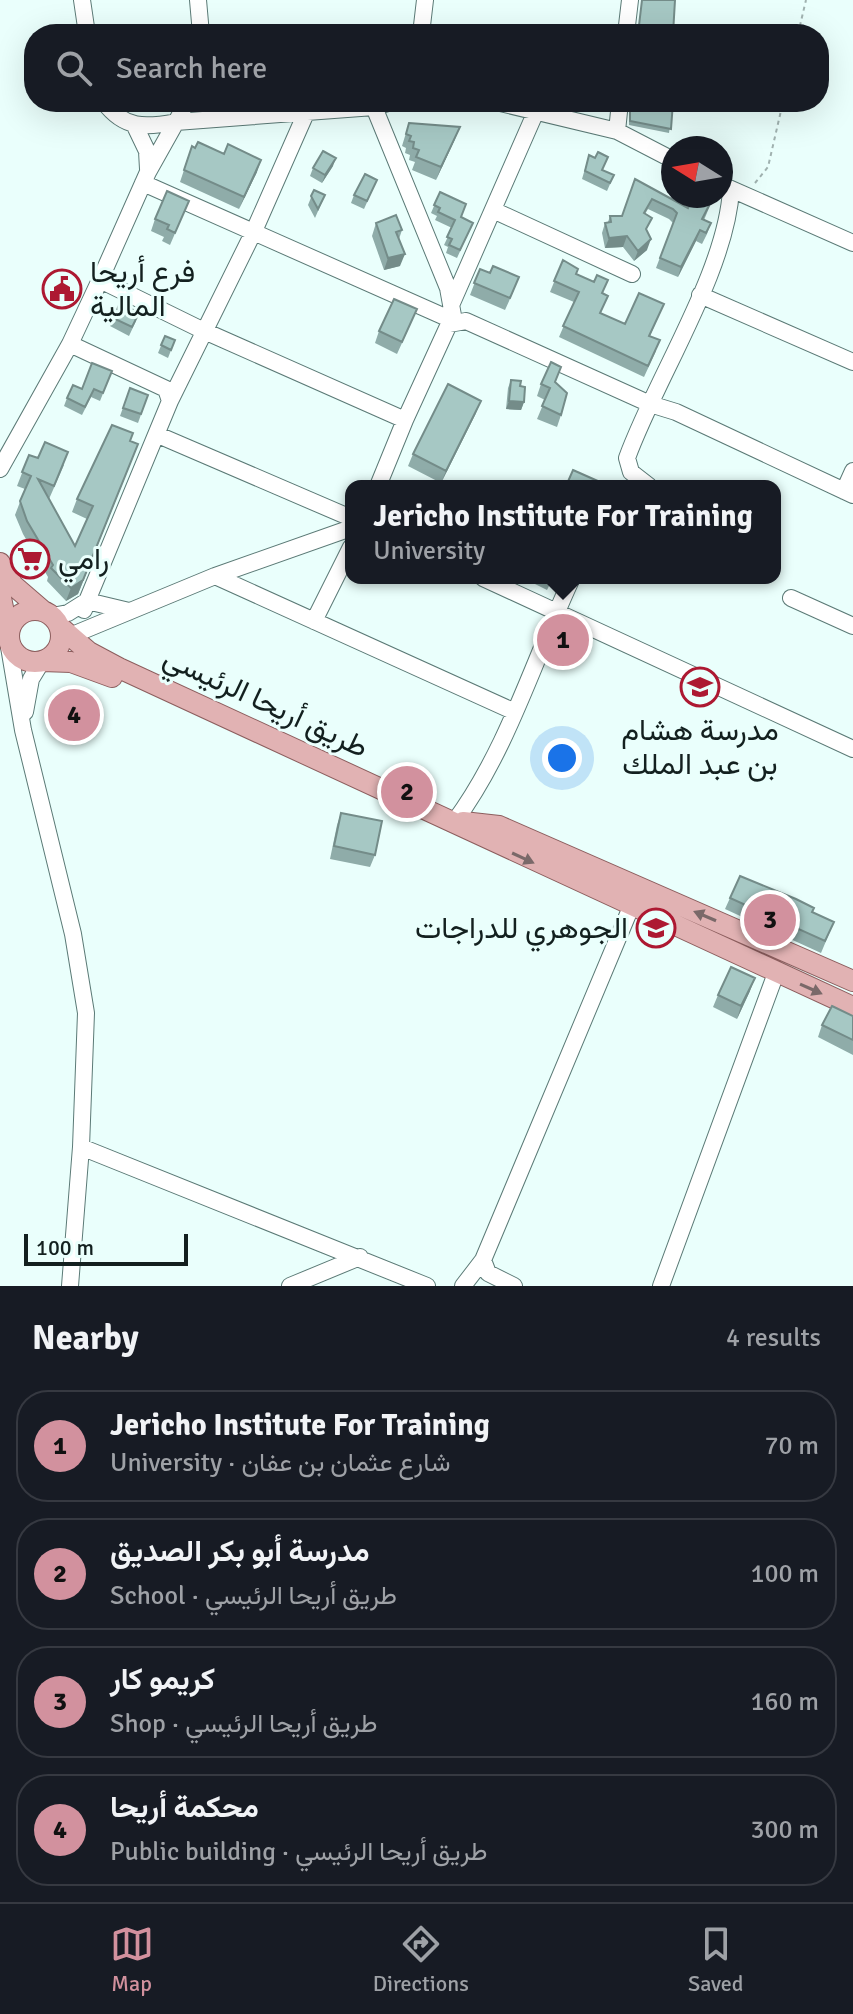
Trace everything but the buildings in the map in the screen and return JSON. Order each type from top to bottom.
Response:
[{"type":"main road","name":"طريق أريحا الرئيسي","points":[[0,563],[13,585],[89,652],[119,668],[455,821],[492,843],[853,1007]]},
{"type":"main road","points":[[0,593],[8,636],[18,656],[32,663],[80,664],[221,715]]},
{"type":"main road","points":[[8,636],[17,616],[33,609],[56,622],[56,652],[42,661]]},
{"type":"main road","name":"طريق أريحا الرئيسي","points":[[455,821],[499,826],[849,974]]},
{"type":"street","points":[[82,0],[86,24]]},
{"type":"street","points":[[198,0],[200,24]]},
{"type":"street","points":[[422,24],[425,0]]},
{"type":"street","points":[[627,24],[630,0]]},
{"type":"street","points":[[113,112],[135,126],[150,127],[176,122],[314,112]]},
{"type":"street","points":[[0,469],[70,344],[145,177],[182,112]]},
{"type":"street","points":[[385,112],[448,288],[453,313]]},
{"type":"street","points":[[380,480],[449,324],[493,210],[536,112]]},
{"type":"street","points":[[548,112],[617,131],[661,154]]},
{"type":"street","points":[[617,131],[619,112]]},
{"type":"street","points":[[56,622],[87,601],[170,401],[202,330],[254,231],[306,113]]},
{"type":"street","points":[[135,126],[147,151],[145,177]]},
{"type":"street","points":[[145,177],[254,231],[453,313],[848,493],[853,471]]},
{"type":"street","points":[[733,190],[853,243]]},
{"type":"street","points":[[641,480],[631,472],[627,458],[700,295],[727,218],[727,208]]},
{"type":"street","points":[[493,210],[632,274]]},
{"type":"street","points":[[100,280],[202,330],[405,420]]},
{"type":"street","points":[[700,295],[853,362]]},
{"type":"street","points":[[70,344],[166,389],[170,401]]},
{"type":"street","points":[[158,435],[345,515]]},
{"type":"street","points":[[56,622],[131,611],[215,576],[345,530]]},
{"type":"street","points":[[314,621],[345,559]]},
{"type":"street","points":[[215,576],[515,712]]},
{"type":"street","points":[[496,584],[853,749]]},
{"type":"street","points":[[455,821],[475,793],[515,712],[569,584]]},
{"type":"street","points":[[791,598],[853,626]]},
{"type":"street","points":[[56,622],[87,601],[131,611]]},
{"type":"street","points":[[8,636],[23,730],[83,987],[86,1041],[70,1286]]},
{"type":"street","points":[[23,730],[31,679],[42,661]]},
{"type":"street","points":[[463,1286],[483,1260],[631,907]]},
{"type":"street","points":[[661,1286],[776,973]]},
{"type":"street","points":[[81,1147],[427,1286]]},
{"type":"street","points":[[290,1286],[360,1257]]},
{"type":"street","points":[[483,1260],[488,1273],[514,1286]]},
{"type":"path","points":[[800,24],[806,0]]},
{"type":"path","points":[[733,187],[748,186],[764,175],[780,112]]},
{"type":"place","name":"فرع أريحا المالية","points":[[62,289]]},
{"type":"place","name":"رامي","points":[[30,559]]},
{"type":"place","name":"Jericho Institute For Training","points":[[563,640]]},
{"type":"place","name":"مدرسة هشام بن عبد الملك","points":[[700,687]]},
{"type":"place","name":"محكمة أريحا","points":[[74,715]]},
{"type":"place","name":"مدرسة أبو بكر الصديق","points":[[407,792]]},
{"type":"place","name":"كريمو كار","points":[[770,920]]},
{"type":"place","name":"الجوهري للدراجات","points":[[656,928]]}]
